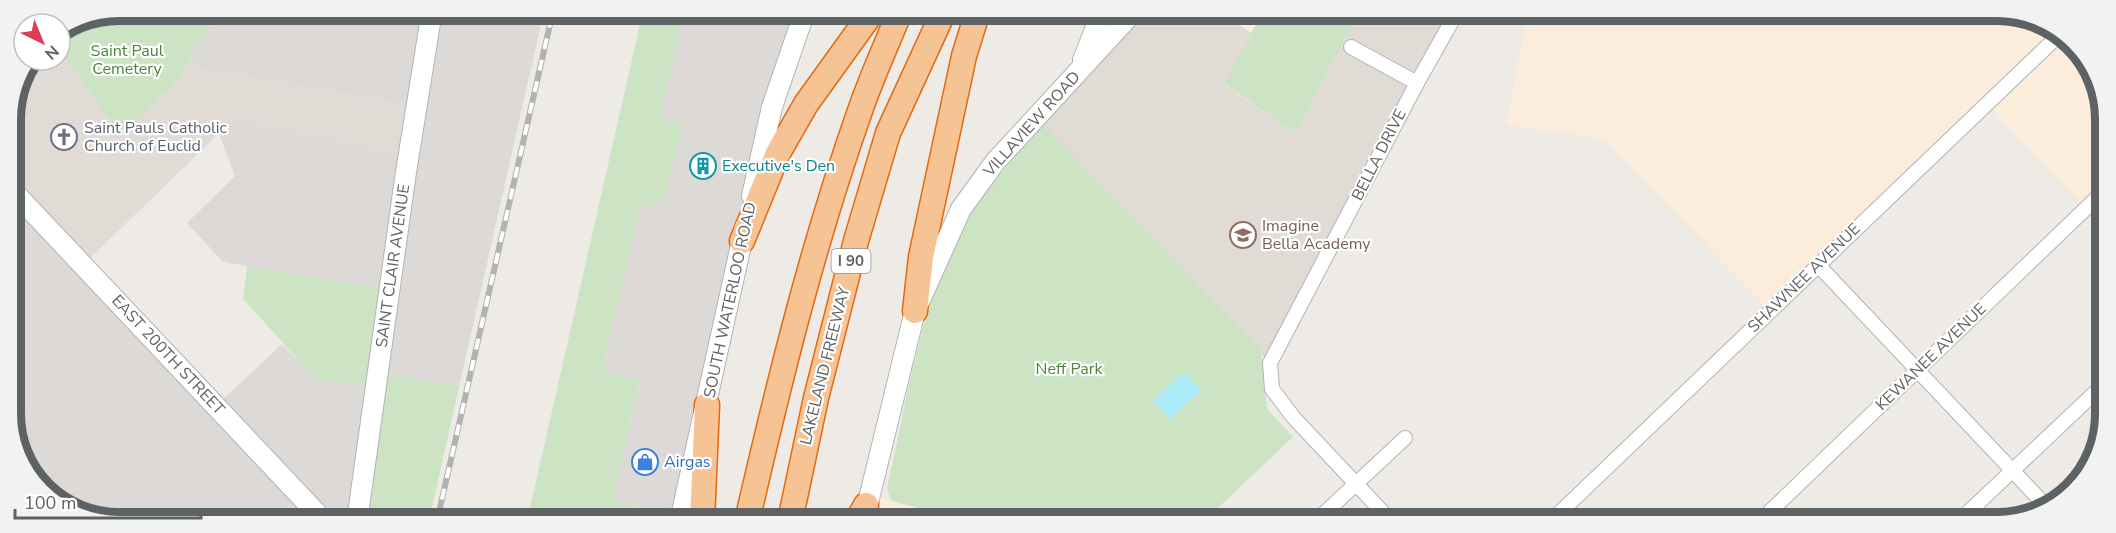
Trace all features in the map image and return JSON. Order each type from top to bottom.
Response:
[{"type":"highway","points":[[742,242],[784,143],[806,104],[866,21]]},
{"type":"highway","name":"I 90","points":[[749,512],[792,334],[824,218],[861,106],[896,21]]},
{"type":"highway","name":"LAKELAND FREEWAY","points":[[792,512],[827,353],[856,241],[885,143],[940,21]]},
{"type":"highway","points":[[915,311],[921,257],[964,56],[975,21]]},
{"type":"highway","points":[[702,512],[707,405]]},
{"type":"street","name":"SAINT CLAIR AVENUE","points":[[358,512],[406,172],[430,21]]},
{"type":"street","name":"SOUTH WATERLOO ROAD","points":[[682,512],[772,107],[802,21]]},
{"type":"street","points":[[1078,74],[1099,21]]},
{"type":"street","name":"VILLAVIEW ROAD","points":[[863,512],[915,311],[961,209],[995,162],[1125,21]]},
{"type":"street","name":"BELLA DRIVE","points":[[1355,483],[1294,418],[1272,389],[1270,363],[1452,21]]},
{"type":"street","name":"SHAWNEE AVENUE","points":[[1560,512],[2055,40]]},
{"type":"street","points":[[1352,47],[1417,83]]},
{"type":"street","name":"EAST 200TH STREET","points":[[21,200],[316,512]]},
{"type":"street","name":"KEWANEE AVENUE","points":[[1769,512],[2095,200]]},
{"type":"street","points":[[1818,265],[2041,501]]},
{"type":"street","points":[[1968,512],[2095,392]]},
{"type":"street","points":[[1325,512],[1405,438]]},
{"type":"street","points":[[1355,483],[1383,512]]},
{"type":"shaded area","points":[[212,21],[542,21],[459,387],[378,372],[389,290],[223,262],[187,223],[235,176],[219,134],[234,119],[408,156],[417,106],[186,66]]},
{"type":"shaded area","points":[[682,21],[803,21],[682,512],[659,512],[612,501],[640,381],[602,373],[639,210],[684,125],[659,118]]},
{"type":"shaded area","name":"Imagine Bella Academy","points":[[1126,21],[1233,21],[1251,33],[1225,85],[1295,133],[1355,21],[1452,21],[1270,363],[1036,118]]},
{"type":"shaded area","points":[[1233,21],[1258,21],[1251,33]]},
{"type":"shaded area","points":[[1526,21],[1997,21],[2016,23],[2034,28],[2057,41],[2075,59],[2090,88],[2095,119],[2095,204],[2086,209],[1987,104],[1770,311],[1604,139],[1506,125]]},
{"type":"shaded area","points":[[186,66],[417,106],[409,156],[233,120],[83,265],[21,200],[21,113],[28,82],[34,72],[72,72],[72,68],[120,135],[176,82]]},
{"type":"shaded area","points":[[21,200],[216,406],[282,344],[317,379],[376,386],[358,512],[119,512],[100,510],[76,502],[59,492],[41,474],[26,445],[23,433],[21,414]]},
{"type":"shaded area","points":[[869,495],[936,512],[865,512]]},
{"type":"green space","name":"Saint Paul Cemetery","points":[[119,21],[212,21],[176,82],[120,135],[72,68],[72,34],[82,28],[100,23]]},
{"type":"green space","points":[[641,21],[682,21],[659,118],[684,124],[664,198],[639,211],[602,372],[640,380],[612,501],[659,512],[529,512]]},
{"type":"green space","points":[[1258,21],[1355,21],[1295,133],[1225,84]]},
{"type":"green space","name":"Neff Park","points":[[1044,125],[1261,350],[1267,409],[1293,437],[1214,512],[935,512],[891,501],[887,489],[927,314],[953,247],[977,204],[1004,169]]},
{"type":"green space","points":[[247,266],[390,290],[378,372],[459,387],[431,512],[358,512],[376,386],[316,379],[243,299]]},
{"type":"water","points":[[1184,372],[1201,390],[1170,419],[1153,401]]},
{"type":"railway","points":[[439,512],[551,21]]},
{"type":"place","name":"Saint Pauls Catholic Church of Euclid","points":[[64,137]]},
{"type":"place","name":"Executive's Den","points":[[703,166]]},
{"type":"place","name":"Imagine Bella Academy","points":[[1243,235]]},
{"type":"place","name":"Airgas","points":[[645,462]]}]
